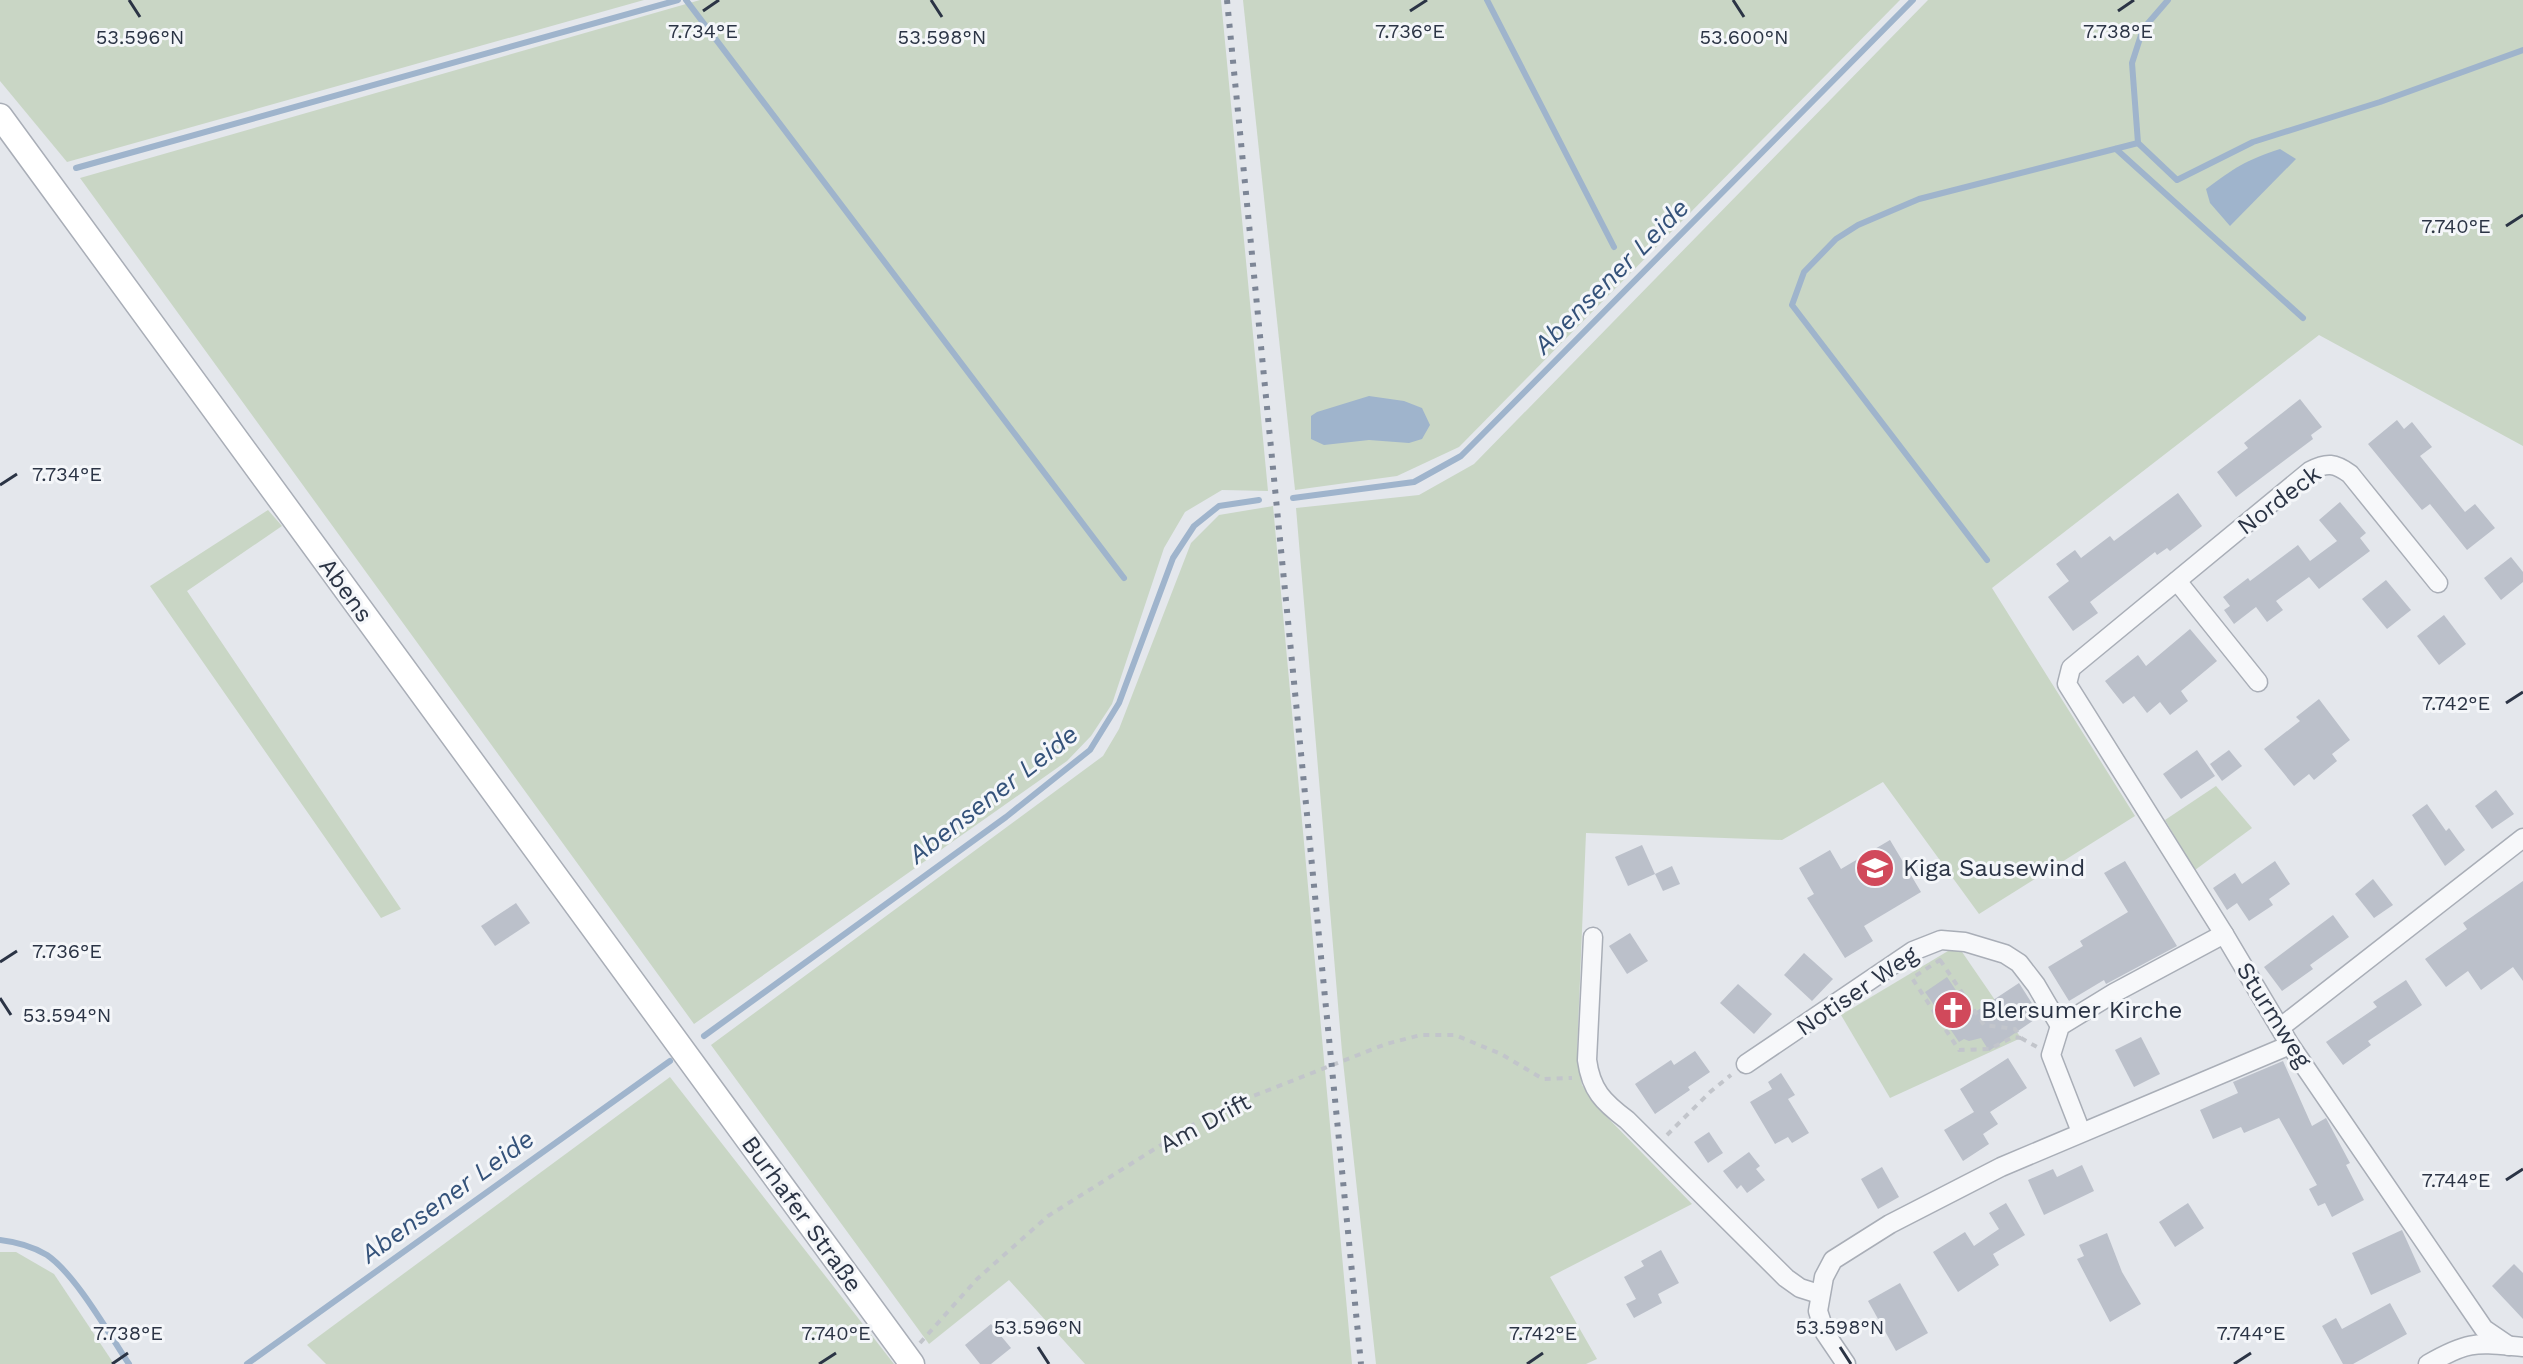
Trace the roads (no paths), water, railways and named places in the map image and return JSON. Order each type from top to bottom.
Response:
[{"type":"main road","name":"Abens","points":[[0,116],[692,1064]]},
{"type":"main road","name":"Burhafer Straße","points":[[692,1064],[915,1354]]},
{"type":"street","name":"Nordeck","points":[[2071,668],[2310,471],[2331,463],[2350,474],[2438,583]]},
{"type":"street","points":[[2177,581],[2258,682]]},
{"type":"street","name":"Sturmweg","points":[[2071,668],[2067,684],[2071,692],[2224,934],[2290,1045],[2462,1292],[2484,1329],[2516,1347]]},
{"type":"street","points":[[2281,1027],[2523,838]]},
{"type":"street","points":[[2081,1132],[2051,1055],[2060,1026],[2224,934]]},
{"type":"street","points":[[1593,937],[1587,1060],[1590,1080],[1608,1106],[1654,1147],[1786,1278],[1800,1288],[1819,1294]]},
{"type":"street","name":"Notiser Weg","points":[[1746,1064],[1913,951],[1941,940],[1991,949],[2019,963],[2060,1026]]},
{"type":"street","points":[[1846,1364],[1825,1333],[1818,1311],[1819,1294],[1833,1260],[1855,1244],[1988,1174],[2290,1045]]},
{"type":"street","points":[[2428,1364],[2456,1349],[2479,1343],[2516,1347]]},
{"type":"water","points":[[2280,149],[2296,159],[2230,226],[2210,203],[2206,189],[2241,165]]},
{"type":"water","points":[[1369,396],[1404,401],[1422,408],[1430,425],[1422,439],[1409,443],[1369,440],[1324,445],[1311,439],[1311,416]]},
{"type":"waterway","points":[[76,168],[678,0]]},
{"type":"waterway","points":[[686,0],[1124,578]]},
{"type":"waterway","points":[[1487,0],[1614,247]]},
{"type":"waterway","name":"Abensener Leide","points":[[1293,498],[1414,482],[1461,456],[1913,0]]},
{"type":"waterway","points":[[2168,0],[2143,29],[2132,63],[2138,143],[2177,180],[2253,142],[2380,102],[2523,50]]},
{"type":"waterway","points":[[1987,560],[1792,305],[1804,272],[1836,239],[1858,225],[1919,199],[2138,143]]},
{"type":"waterway","points":[[2116,149],[2303,318]]},
{"type":"waterway","name":"Abensener Leide","points":[[704,1036],[1006,817],[1090,750],[1119,703],[1173,558],[1194,526],[1219,506],[1259,500]]},
{"type":"waterway","name":"Abensener Leide","points":[[247,1364],[670,1061]]},
{"type":"waterway","points":[[0,1240],[36,1249],[58,1264],[91,1306],[129,1364]]},
{"type":"railway","points":[[1227,0],[1361,1364]]},
{"type":"place","name":"Kiga Sausewind","points":[[1875,868]]},
{"type":"place","name":"Blersumer Kirche","points":[[1953,1010]]}]
